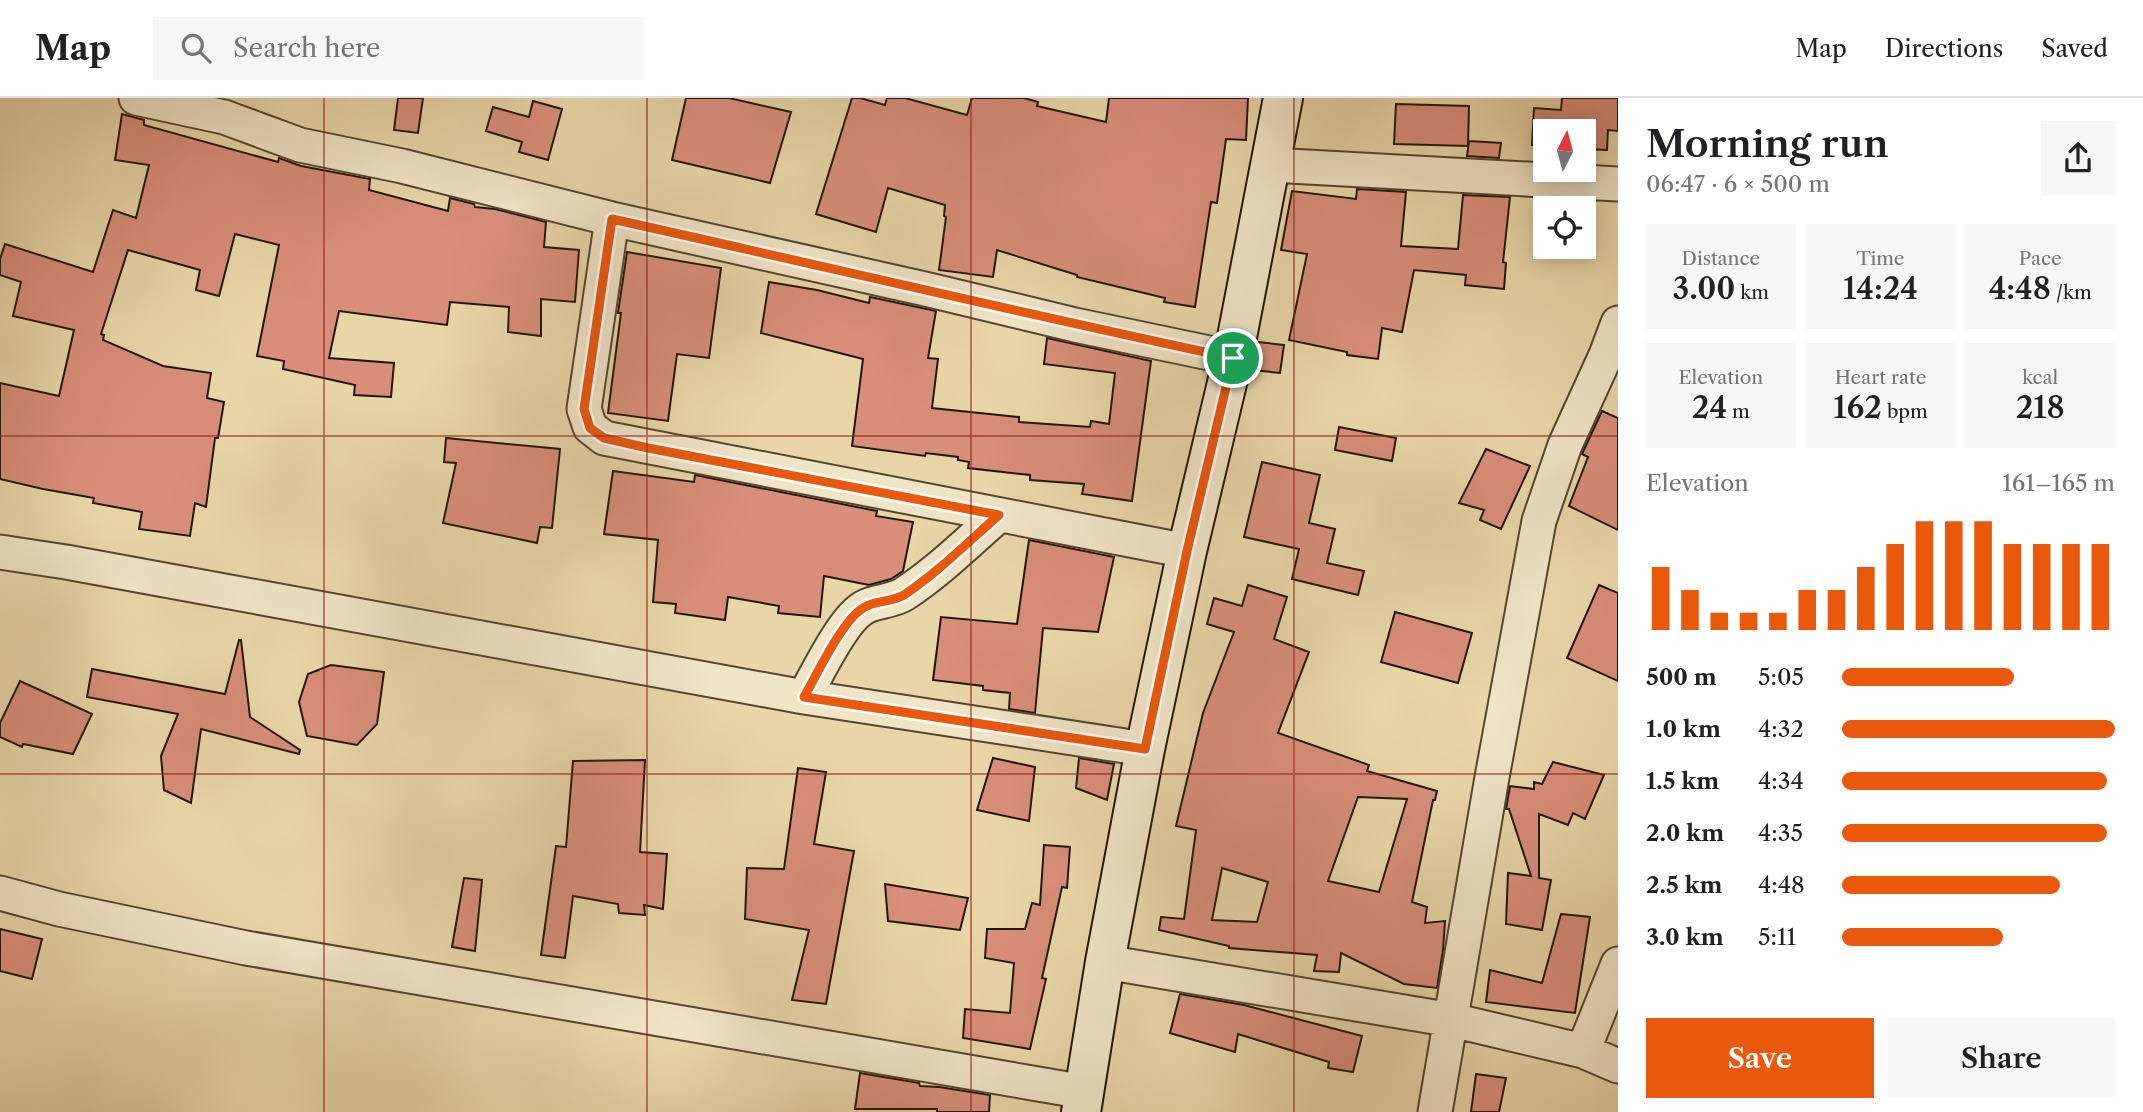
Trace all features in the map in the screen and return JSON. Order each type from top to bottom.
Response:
[{"type":"main road","points":[[1083,1102],[1105,962],[1145,749],[1187,551],[1233,358],[1283,98]]},
{"type":"street","points":[[136,98],[224,117],[300,145],[402,166],[612,219],[1075,325],[1233,358]]},
{"type":"street","points":[[1271,165],[1618,184]]},
{"type":"street","points":[[612,219],[584,409],[590,428],[604,438],[1187,551]]},
{"type":"street","points":[[1435,1112],[1539,521],[1565,445],[1618,323]]},
{"type":"street","points":[[804,697],[837,640],[857,612],[867,606],[902,596],[999,515]]},
{"type":"street","points":[[0,552],[804,697],[1145,749]]},
{"type":"street","points":[[0,893],[59,909],[246,948],[1083,1102]]},
{"type":"street","points":[[1105,962],[1452,1020],[1583,1051],[1618,1066]]},
{"type":"street","points":[[1583,1051],[1618,964]]},
{"type":"building","points":[[398,98],[423,98],[418,133],[394,130]]},
{"type":"building","points":[[686,98],[729,98],[791,112],[770,183],[672,160]]},
{"type":"building","points":[[852,98],[885,105],[887,98],[905,98],[967,115],[972,98],[1024,98],[1038,102],[1037,106],[1106,122],[1109,98],[1248,98],[1246,140],[1226,139],[1217,203],[1211,202],[1195,307],[1164,302],[1165,298],[1077,277],[997,250],[993,277],[939,270],[945,205],[888,188],[876,232],[816,214]]},
{"type":"building","points":[[1562,98],[1618,98],[1618,131],[1608,130],[1607,150],[1596,150],[1596,119],[1533,119],[1534,108],[1561,110]]},
{"type":"building","points":[[533,101],[562,109],[548,160],[519,152],[522,142],[486,131],[493,107],[529,117]]},
{"type":"building","points":[[1396,104],[1469,106],[1468,146],[1394,144]]},
{"type":"building","points":[[122,114],[144,120],[144,125],[278,162],[279,158],[301,166],[370,179],[369,190],[448,211],[450,198],[474,204],[475,207],[495,209],[546,222],[544,247],[579,250],[575,302],[541,299],[541,336],[508,332],[509,307],[450,302],[447,325],[339,311],[329,358],[394,363],[391,397],[354,395],[355,385],[283,369],[284,361],[257,356],[279,245],[235,234],[219,296],[196,290],[200,270],[128,250],[101,334],[104,335],[103,340],[163,366],[211,373],[207,398],[224,402],[218,438],[215,438],[206,507],[195,503],[190,536],[139,529],[142,512],[93,503],[94,498],[0,479],[0,383],[59,396],[74,330],[13,316],[21,282],[0,275],[0,259],[5,244],[93,272],[113,210],[136,218],[149,165],[115,160]]},
{"type":"building","points":[[1469,141],[1501,143],[1499,158],[1467,156]]},
{"type":"building","points":[[1357,189],[1406,192],[1401,246],[1458,249],[1463,195],[1510,197],[1503,262],[1506,263],[1504,289],[1465,285],[1466,275],[1414,270],[1402,332],[1382,328],[1378,359],[1347,355],[1347,352],[1289,340],[1307,254],[1281,250],[1292,191],[1356,199]]},
{"type":"building","points":[[627,252],[721,268],[709,358],[677,354],[668,421],[608,413]]},
{"type":"building","points":[[769,282],[869,303],[870,297],[936,311],[928,358],[938,359],[932,408],[1019,417],[1019,422],[1090,427],[1091,421],[1109,424],[1115,373],[1044,364],[1047,338],[1151,361],[1132,501],[1082,494],[1084,484],[1030,480],[1030,475],[968,468],[969,462],[958,460],[958,457],[926,453],[925,456],[852,446],[863,359],[761,333]]},
{"type":"building","points":[[1258,342],[1284,345],[1280,373],[1253,370]]},
{"type":"building","points":[[1602,411],[1618,418],[1618,530],[1569,506],[1588,457],[1582,454]]},
{"type":"building","points":[[1339,427],[1396,438],[1392,461],[1335,450]]},
{"type":"building","points":[[446,438],[560,449],[552,528],[540,527],[537,543],[443,523],[456,463],[444,462]]},
{"type":"building","points":[[1486,449],[1530,466],[1501,529],[1480,520],[1484,510],[1459,503]]},
{"type":"building","points":[[1262,462],[1320,475],[1309,523],[1335,529],[1327,563],[1364,571],[1358,595],[1292,579],[1299,549],[1244,537]]},
{"type":"building","points":[[613,471],[694,482],[695,475],[877,511],[876,516],[913,522],[903,571],[891,579],[869,585],[824,576],[820,617],[778,613],[779,606],[728,597],[725,620],[675,613],[676,604],[653,602],[658,540],[604,534]]},
{"type":"building","points":[[1029,540],[1114,557],[1098,632],[1043,628],[1035,713],[1009,709],[1010,693],[983,690],[983,686],[933,680],[941,617],[1017,624]]},
{"type":"building","points":[[1248,585],[1287,597],[1274,639],[1309,652],[1278,733],[1369,765],[1367,771],[1437,791],[1412,902],[1427,907],[1425,923],[1445,921],[1437,988],[1404,984],[1341,953],[1339,972],[1314,971],[1317,955],[1229,948],[1159,930],[1161,917],[1184,919],[1196,830],[1176,826],[1203,713],[1234,632],[1207,624],[1214,598],[1242,606]],"holes":[[[1358,797],[1407,799],[1379,892],[1328,881]],[[1222,868],[1268,882],[1257,922],[1212,920]]]},
{"type":"building","points":[[1599,585],[1618,593],[1618,681],[1567,658]]},
{"type":"building","points":[[1395,612],[1472,633],[1458,683],[1381,662]]},
{"type":"building","points":[[239,640],[250,717],[300,750],[299,754],[201,729],[191,803],[164,790],[161,756],[178,714],[87,697],[92,669],[225,694]]},
{"type":"building","points":[[331,665],[384,672],[377,724],[357,745],[307,736],[299,702],[308,674]]},
{"type":"building","points":[[20,681],[92,714],[73,754],[23,744],[22,747],[0,737],[0,723]]},
{"type":"building","points":[[993,758],[1035,767],[1029,821],[977,810]]},
{"type":"building","points":[[1079,758],[1114,764],[1107,800],[1076,788]]},
{"type":"building","points":[[645,760],[640,852],[667,854],[663,909],[644,905],[645,915],[619,913],[618,904],[573,896],[565,958],[541,955],[556,846],[566,847],[573,761]]},
{"type":"building","points":[[1553,762],[1604,775],[1585,819],[1573,813],[1568,825],[1539,814],[1539,878],[1551,880],[1542,930],[1506,924],[1508,873],[1531,876],[1509,809],[1506,809],[1510,786],[1534,789],[1534,782],[1542,784]]},
{"type":"building","points":[[798,768],[826,772],[814,844],[854,851],[826,1004],[792,1000],[809,930],[745,919],[747,868],[784,869]]},
{"type":"building","points":[[1044,845],[1070,847],[1067,888],[1062,887],[1042,978],[1046,979],[1030,1049],[963,1038],[965,1009],[1010,1013],[1014,963],[985,958],[987,929],[1025,929],[1032,903],[1040,905]]},
{"type":"building","points":[[464,878],[482,880],[475,951],[452,947]]},
{"type":"building","points":[[885,884],[968,898],[960,930],[888,921]]},
{"type":"building","points":[[1561,914],[1590,917],[1575,1013],[1486,1002],[1490,970],[1542,983]]},
{"type":"building","points":[[0,929],[42,939],[32,979],[0,971]]},
{"type":"building","points":[[1180,994],[1244,1005],[1362,1036],[1353,1072],[1328,1068],[1329,1062],[1238,1034],[1235,1052],[1170,1033]]},
{"type":"building","points":[[860,1073],[919,1083],[920,1086],[990,1095],[989,1112],[855,1109]]},
{"type":"building","points":[[1476,1074],[1506,1078],[1499,1112],[1471,1112]]},
{"type":"route","points":[[612,219],[1075,325],[1233,358],[1187,551],[1145,749],[804,697],[837,640],[861,608],[902,596],[999,515],[604,438],[590,428],[584,409],[612,219]]}]
